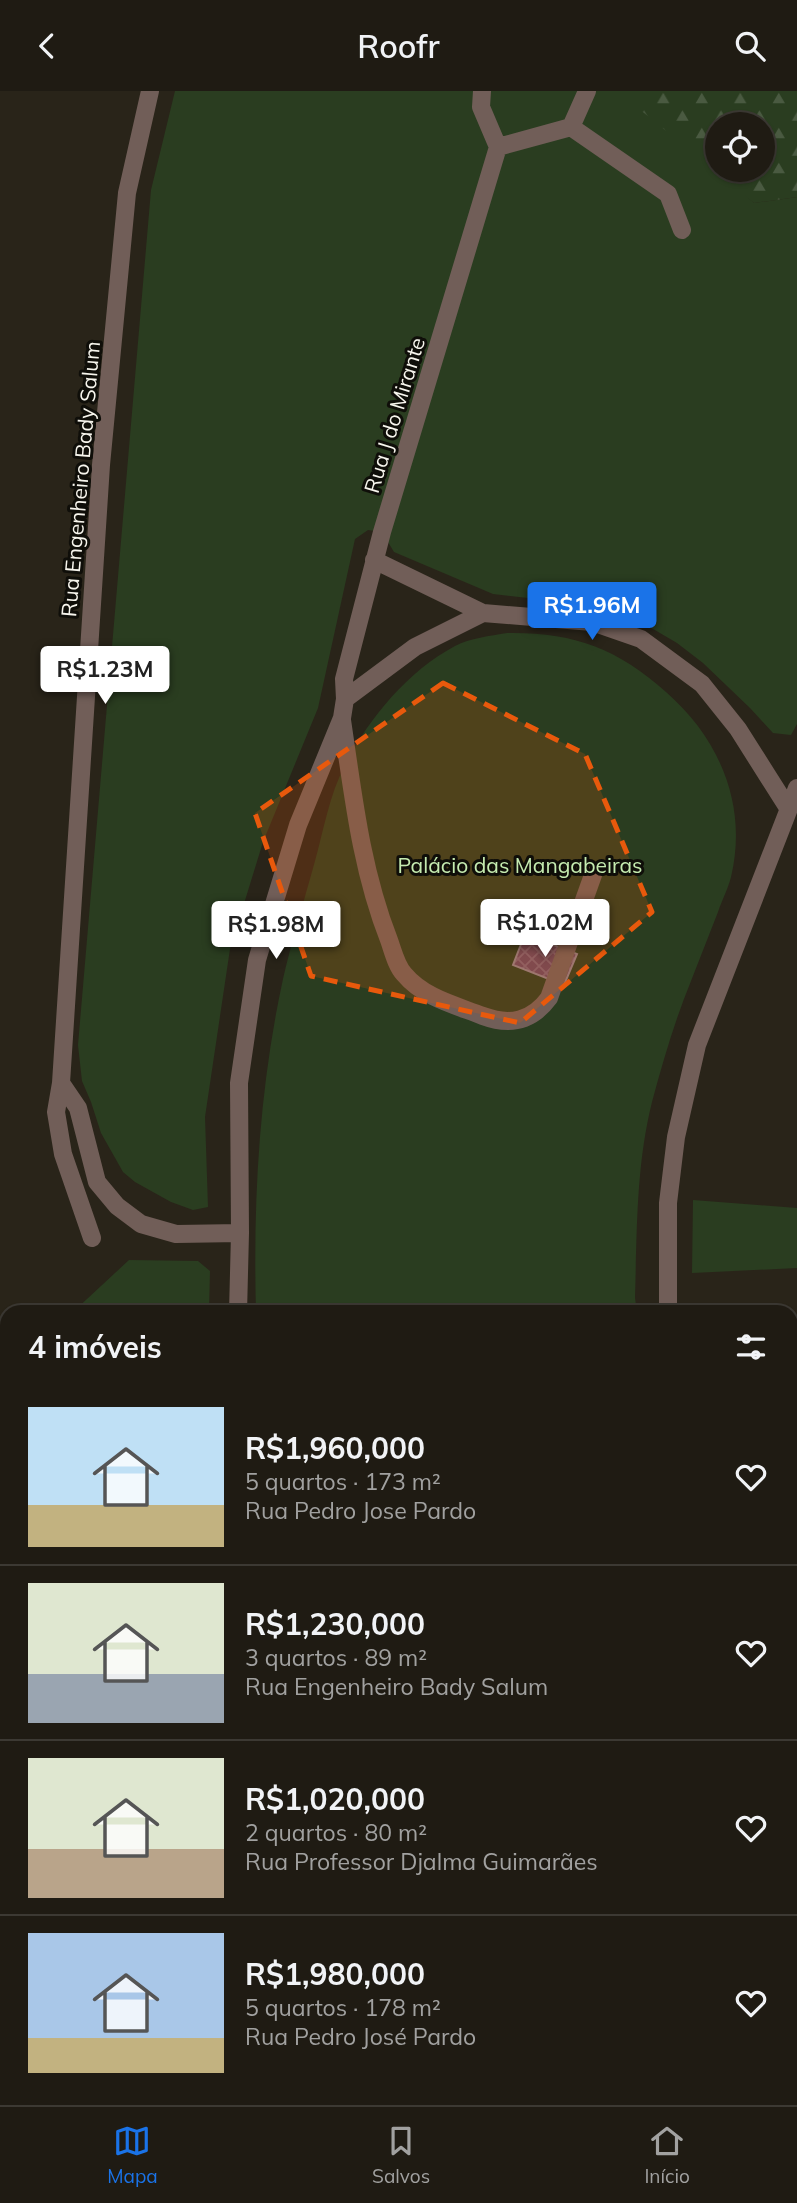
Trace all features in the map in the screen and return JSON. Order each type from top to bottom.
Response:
[{"type":"street","name":"Rua Engenheiro Bady Salum","points":[[92,1238],[63,1154],[56,1112],[61,1083],[102,452],[128,193],[150,91]]},
{"type":"street","points":[[482,91],[481,107],[498,147],[571,127],[668,194],[682,230]]},
{"type":"street","points":[[571,127],[587,91]]},
{"type":"street","name":"Rua J do Mirante","points":[[342,718],[344,679],[374,560],[498,147]]},
{"type":"street","points":[[374,560],[483,613],[592,622],[641,639],[702,684],[738,729],[788,808]]},
{"type":"street","points":[[345,699],[415,647],[483,613]]},
{"type":"street","points":[[342,718],[362,855],[384,928],[401,971],[414,985],[435,998],[491,1019],[520,1021],[541,1009],[549,998],[593,875]]},
{"type":"street","points":[[238,1305],[239,1083],[257,960],[298,825],[342,718]]},
{"type":"street","points":[[668,1305],[668,1203],[676,1137],[697,1045],[797,789]]},
{"type":"street","points":[[61,1083],[78,1108],[97,1182],[117,1206],[141,1224],[176,1234],[240,1233]]},
{"type":"highlighted area","points":[[443,683],[585,754],[652,912],[520,1023],[311,976],[255,813]]},
{"type":"green space","points":[[175,91],[647,91],[705,156],[705,182],[731,182],[754,203],[797,197],[797,724],[791,735],[773,733],[703,663],[677,643],[619,612],[581,604],[493,594],[394,552],[382,532],[368,530],[355,539],[318,708],[263,842],[230,949],[205,1117],[208,1207],[193,1210],[171,1202],[135,1182],[123,1172],[101,1133],[82,1081],[78,1045],[151,190]]},
{"type":"green space","points":[[633,91],[797,91],[797,197],[754,203],[728,182],[775,182],[775,112],[705,112],[705,163],[638,108]]},
{"type":"green space","name":"Palácio das Mangabeiras","points":[[507,633],[553,636],[593,646],[630,664],[666,692],[701,731],[715,752],[732,800],[736,825],[731,877],[685,996],[656,1087],[647,1126],[638,1199],[636,1305],[256,1305],[259,1145],[268,1062],[287,964],[327,813],[345,765],[366,730],[391,697],[438,656],[474,639]]},
{"type":"green space","points":[[693,1200],[797,1208],[797,1268],[692,1273]]},
{"type":"green space","points":[[129,1260],[198,1261],[210,1271],[209,1305],[81,1305]]},
{"type":"building","points":[[525,934],[577,954],[564,985],[513,965]]}]
